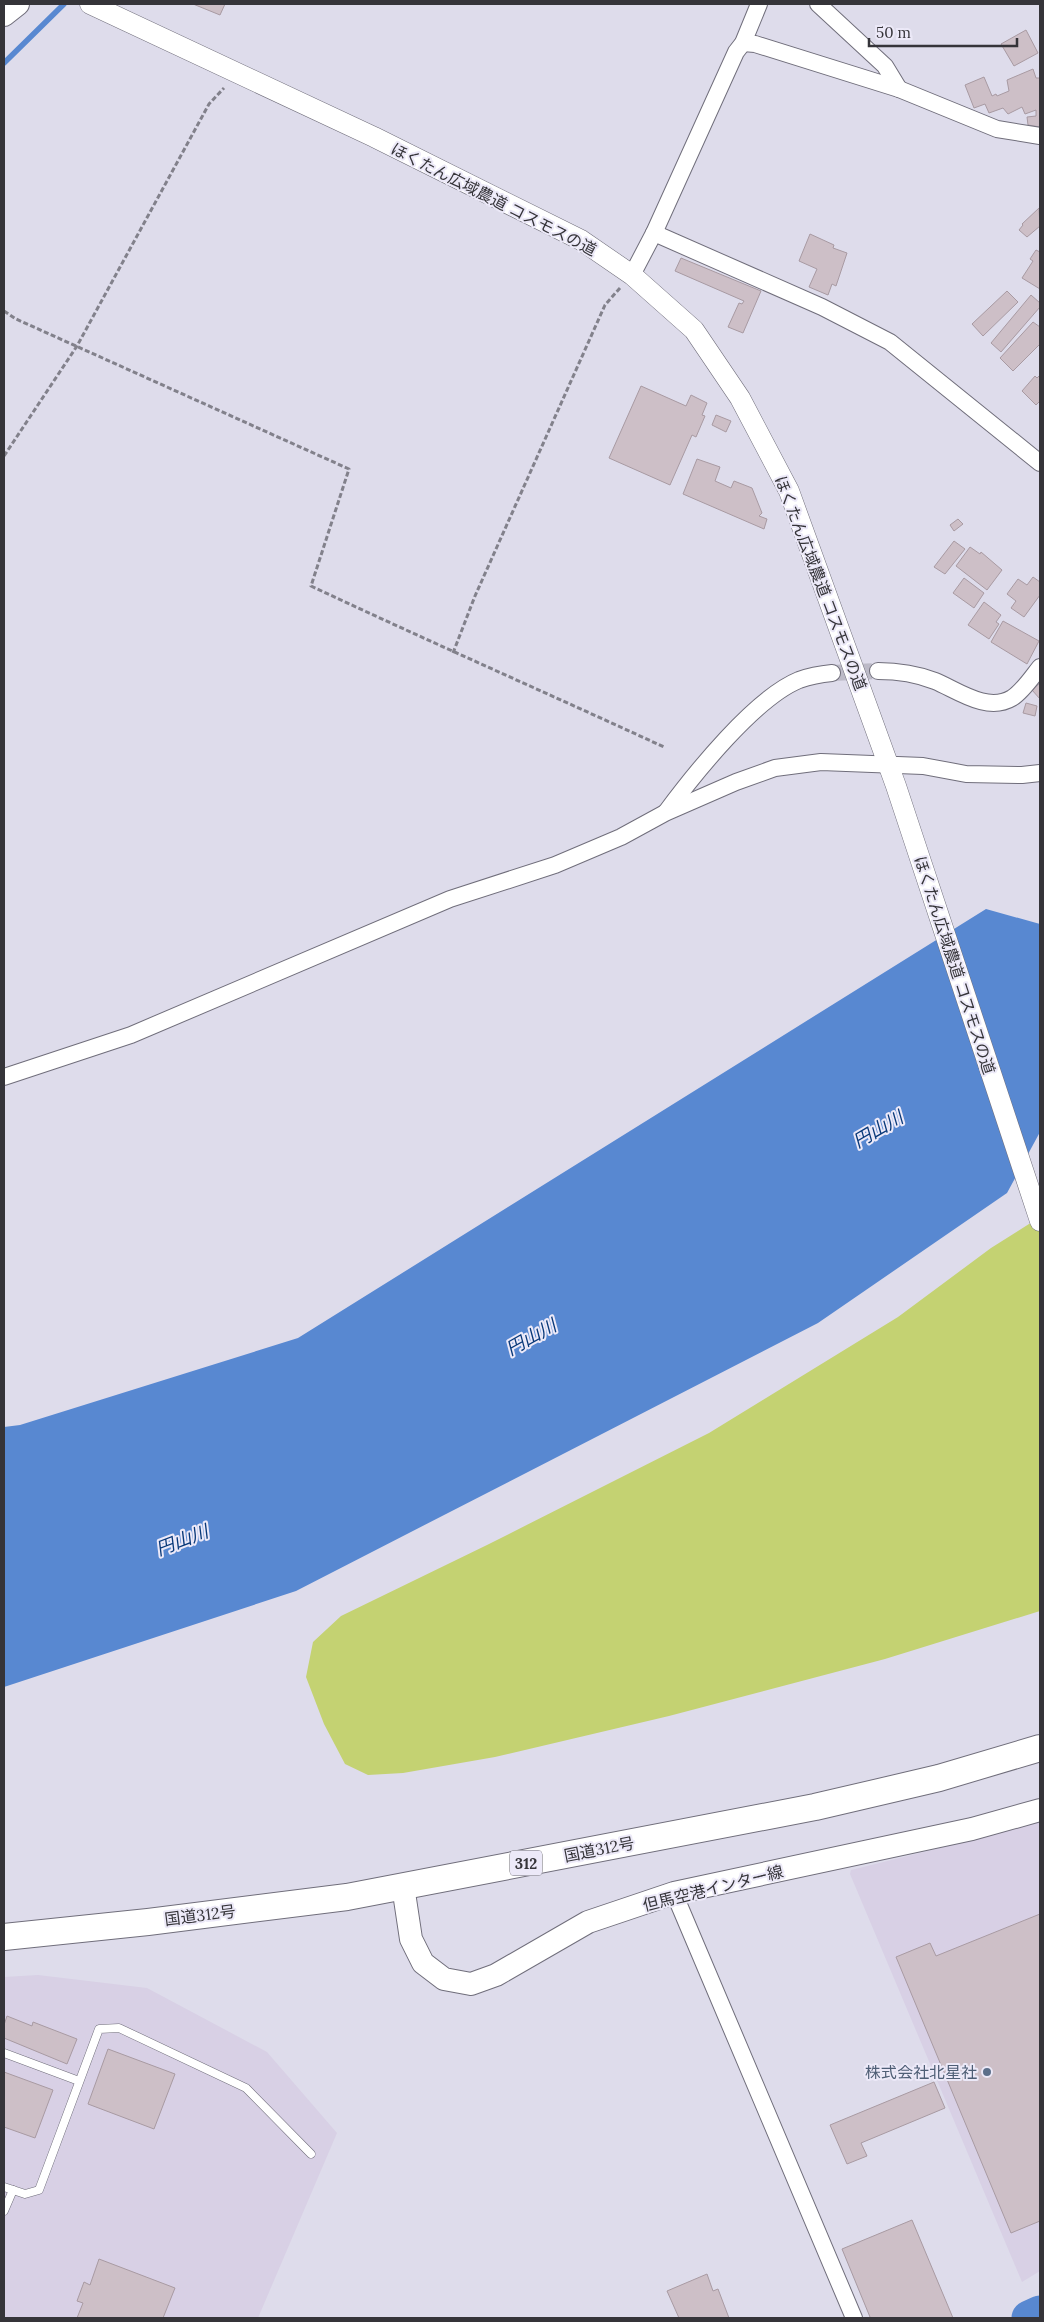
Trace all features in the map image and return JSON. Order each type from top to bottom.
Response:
[{"type":"highway","name":"国道312号","points":[[4,1937],[148,1922],[338,1898],[815,1807],[939,1778],[1040,1748]]},
{"type":"main road","points":[[4,15],[18,4]]},
{"type":"main road","name":"但馬空港インター線","points":[[403,1886],[411,1939],[423,1963],[444,1979],[471,1984],[496,1975],[588,1922],[674,1894],[972,1829],[1040,1810]]},
{"type":"street","name":"ほくたん広域農道 コスモスの道","points":[[90,4],[519,208],[581,240],[632,274],[694,330],[740,398],[784,482],[817,565],[896,786],[1040,1221]]},
{"type":"street","points":[[632,274],[654,234],[736,52],[743,43],[759,4]]},
{"type":"street","points":[[818,4],[885,66],[899,89]]},
{"type":"street","points":[[743,43],[755,44],[899,89],[997,129],[1040,136]]},
{"type":"street","points":[[654,234],[822,307],[890,342],[1040,463]]},
{"type":"street","points":[[878,671],[911,674],[983,702],[998,703],[1011,699],[1017,694],[1040,667]]},
{"type":"street","points":[[665,813],[724,743],[775,694],[798,681],[832,673]]},
{"type":"street","points":[[4,1077],[131,1035],[450,899],[555,865],[621,837],[665,813],[736,782],[775,768],[821,762],[923,766],[966,774],[1022,775],[1040,773]]},
{"type":"street","points":[[674,1894],[854,2318]]},
{"type":"lane","points":[[4,2187],[25,2194],[39,2190],[99,2029],[119,2028],[246,2088],[311,2154]]},
{"type":"lane","points":[[4,2053],[79,2081]]},
{"type":"lane","points":[[4,2211],[13,2190]]},
{"type":"path","points":[[4,456],[77,346],[209,104],[237,73]]},
{"type":"path","points":[[453,653],[475,596],[605,305],[632,274]]},
{"type":"path","points":[[4,311],[77,346],[349,468],[311,586],[453,653],[543,691],[664,747]]},
{"type":"shaded area","name":"株式会社北星社","points":[[1040,1819],[1040,2271],[1022,2282],[850,1874],[851,1870],[936,1849]]},
{"type":"shaded area","points":[[38,1975],[147,1988],[267,2052],[337,2133],[258,2318],[4,2318],[4,1977]]},
{"type":"green space","points":[[1040,1217],[1040,1611],[885,1659],[669,1716],[495,1757],[403,1773],[368,1775],[345,1764],[324,1724],[306,1677],[313,1642],[341,1616],[709,1433],[898,1317],[991,1248]]},
{"type":"water","name":"円山川","points":[[986,909],[1040,924],[1040,1132],[1007,1193],[818,1323],[296,1591],[4,1687],[4,1427],[20,1425],[298,1338]]},
{"type":"building","points":[[193,4],[225,4],[220,15]]},
{"type":"building","points":[[1026,30],[1038,53],[1014,66],[1001,44]]},
{"type":"building","points":[[1033,69],[1036,78],[1040,78],[1040,127],[1028,125],[1027,117],[1036,116],[1036,110],[1025,114],[1022,107],[1008,114],[1003,108],[989,113],[985,104],[974,108],[965,85],[984,77],[992,96],[996,94],[997,96],[1009,91],[1007,80]]},
{"type":"building","points":[[1039,208],[1040,226],[1027,237],[1019,230],[1022,224]]},
{"type":"building","points":[[810,234],[834,245],[833,248],[847,253],[836,286],[832,284],[828,295],[809,287],[817,269],[799,261]]},
{"type":"building","points":[[1036,250],[1040,252],[1040,289],[1022,278],[1033,261],[1030,259]]},
{"type":"building","points":[[681,258],[761,291],[743,333],[728,327],[739,303],[742,304],[744,301],[675,271]]},
{"type":"building","points":[[1007,291],[1018,302],[983,336],[972,324]]},
{"type":"building","points":[[1031,295],[1040,303],[1040,307],[1001,352],[991,343]]},
{"type":"building","points":[[1033,322],[1040,327],[1040,347],[1039,345],[1013,371],[1000,358]]},
{"type":"building","points":[[1040,375],[1040,401],[1036,405],[1022,391],[1035,376],[1037,378]]},
{"type":"building","points":[[641,386],[686,406],[691,395],[707,403],[702,415],[705,416],[696,437],[692,435],[670,485],[609,458]]},
{"type":"building","points":[[716,415],[731,421],[726,432],[712,425]]},
{"type":"building","points":[[697,459],[720,467],[715,481],[731,488],[734,481],[752,488],[762,513],[759,516],[767,519],[764,529],[683,494]]},
{"type":"building","points":[[958,519],[963,524],[954,531],[950,525]]},
{"type":"building","points":[[954,541],[965,549],[945,574],[934,567]]},
{"type":"building","points":[[970,547],[980,554],[981,552],[1002,570],[987,590],[956,566]]},
{"type":"building","points":[[1033,577],[1040,582],[1040,595],[1024,617],[1011,608],[1016,601],[1007,594],[1018,579],[1027,585]]},
{"type":"building","points":[[964,578],[984,593],[974,608],[953,593]]},
{"type":"building","points":[[984,602],[1001,615],[996,622],[999,624],[989,639],[968,625]]},
{"type":"building","points":[[1003,621],[1039,641],[1027,664],[991,642]]},
{"type":"building","points":[[1040,683],[1040,699],[1032,690]]},
{"type":"building","points":[[1026,703],[1037,706],[1035,716],[1023,713]]},
{"type":"building","points":[[1040,1914],[1040,2221],[1011,2233],[896,1957],[930,1943],[936,1956]]},
{"type":"building","points":[[7,2016],[32,2026],[33,2022],[77,2039],[67,2064],[4,2038],[4,2025]]},
{"type":"building","points":[[108,2049],[175,2074],[154,2129],[88,2104]]},
{"type":"building","points":[[4,2072],[53,2090],[35,2138],[4,2127]]},
{"type":"building","points":[[934,2082],[945,2108],[861,2143],[867,2156],[847,2164],[830,2125]]},
{"type":"building","points":[[912,2220],[953,2318],[868,2318],[870,2317],[842,2249]]},
{"type":"building","points":[[99,2259],[175,2288],[163,2318],[77,2318],[83,2303],[77,2301],[84,2282],[90,2285]]},
{"type":"building","points":[[707,2274],[713,2291],[718,2289],[729,2318],[679,2318],[667,2291]]},
{"type":"waterway","points":[[4,63],[64,4]]},
{"type":"waterway","points":[[1029,2318],[1040,2313]]},
{"type":"tunnel","points":[[832,673],[878,671]]},
{"type":"place","name":"株式会社北星社","points":[[987,2072]]}]
